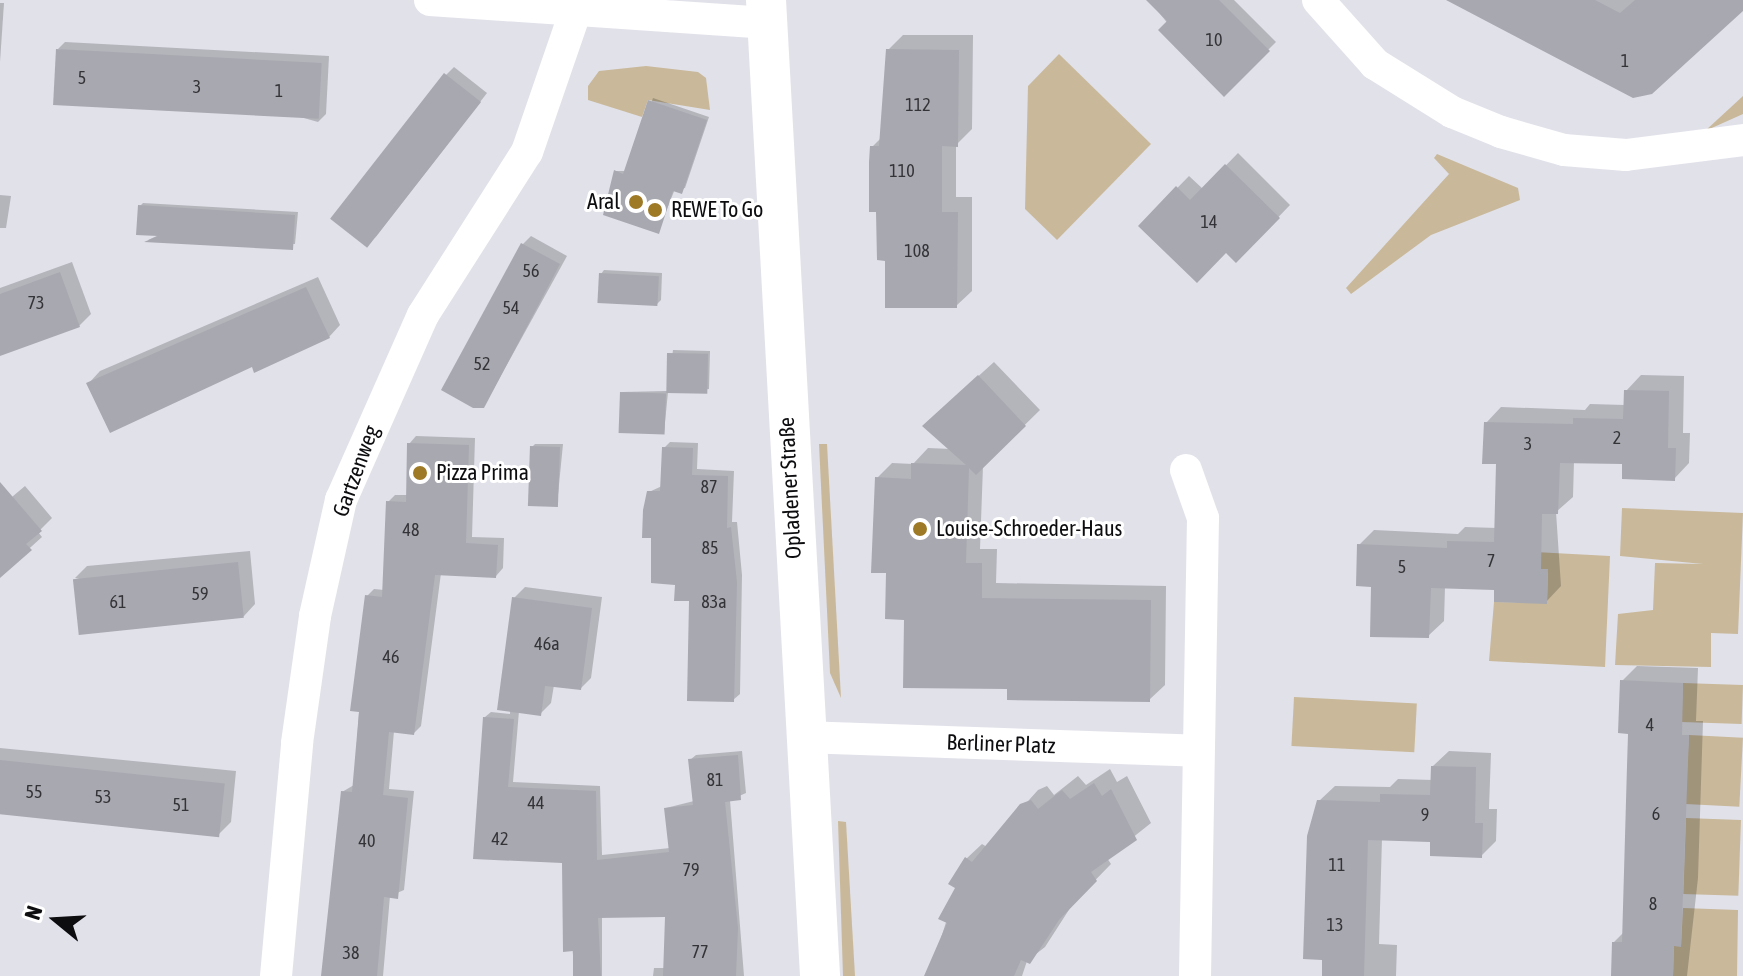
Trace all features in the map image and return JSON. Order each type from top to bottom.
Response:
[{"type":"street","points":[[430,0],[576,10],[766,12]]},
{"type":"street","points":[[1318,0],[1375,64],[1452,112],[1501,132],[1564,150],[1626,155],[1743,140]]},
{"type":"street","name":"Gartzenweg","points":[[276,976],[298,732],[315,616],[341,500],[423,315],[527,152],[576,10]]},
{"type":"street","name":"Opladener Straße","points":[[766,12],[803,737],[820,976]]},
{"type":"street","points":[[1186,470],[1203,518],[1195,976]]},
{"type":"street","name":"Berliner Platz","points":[[803,737],[1198,751]]},
{"type":"shaded area","points":[[1059,54],[1151,144],[1057,240],[1025,209],[1028,86]]},
{"type":"shaded area","points":[[646,66],[698,72],[706,78],[710,110],[648,100],[642,117],[588,100],[588,86],[599,71]]},
{"type":"shaded area","points":[[1743,96],[1743,114],[1705,131]]},
{"type":"shaded area","points":[[1437,154],[1518,188],[1520,200],[1431,235],[1351,294],[1346,288],[1449,174],[1434,158]]},
{"type":"shaded area","points":[[819,444],[827,444],[841,698],[830,673]]},
{"type":"shaded area","points":[[1622,508],[1743,513],[1738,634],[1711,633],[1711,667],[1615,665],[1618,614],[1653,610],[1655,563],[1703,564],[1620,556]]},
{"type":"shaded area","points":[[1535,552],[1610,556],[1605,667],[1489,661],[1494,602],[1547,603],[1548,572],[1535,569]]},
{"type":"shaded area","points":[[1683,683],[1743,685],[1742,724],[1682,722]]},
{"type":"shaded area","points":[[1294,697],[1417,703],[1414,752],[1291,746]]},
{"type":"shaded area","points":[[1689,735],[1743,738],[1739,807],[1685,804]]},
{"type":"shaded area","points":[[1686,818],[1741,820],[1738,896],[1683,894]]},
{"type":"shaded area","points":[[838,821],[846,822],[855,976],[843,976]]},
{"type":"shaded area","points":[[1683,908],[1738,910],[1737,976],[1673,976],[1674,946],[1681,946]]},
{"type":"building","points":[[1146,0],[1219,0],[1270,51],[1224,97],[1158,30],[1167,21]]},
{"type":"building","points":[[1446,0],[1595,0],[1620,13],[1635,0],[1743,0],[1743,11],[1652,94],[1633,98]]},
{"type":"building","points":[[56,49],[322,63],[319,119],[53,105]]},
{"type":"building","points":[[886,49],[959,50],[958,147],[942,146],[942,212],[958,212],[957,308],[885,308],[885,261],[877,260],[876,212],[869,212],[869,162],[870,146],[879,146]]},
{"type":"building","points":[[444,73],[481,102],[367,248],[330,219]]},
{"type":"building","points":[[648,100],[707,120],[682,194],[673,191],[659,234],[603,215],[614,170],[623,174]]},
{"type":"building","points":[[1225,164],[1280,218],[1236,263],[1226,253],[1197,283],[1138,226],[1176,186],[1190,200]]},
{"type":"building","points":[[138,205],[295,215],[293,250],[144,242],[158,236],[136,235]]},
{"type":"building","points":[[521,243],[560,264],[484,408],[473,408],[441,390]]},
{"type":"building","points":[[60,272],[80,327],[0,356],[0,294]]},
{"type":"building","points":[[599,273],[659,276],[657,306],[597,303]]},
{"type":"building","points":[[306,287],[330,338],[254,373],[252,367],[110,433],[86,383]]},
{"type":"building","points":[[667,353],[708,354],[707,394],[666,393]]},
{"type":"building","name":"Louise-Schroeder-Haus","points":[[978,375],[1026,426],[976,475],[969,468],[966,563],[982,563],[982,598],[1151,600],[1150,702],[1007,700],[1007,689],[903,688],[904,620],[885,619],[886,573],[871,573],[875,477],[911,479],[911,463],[966,465],[922,426]]},
{"type":"building","points":[[1624,390],[1669,391],[1668,448],[1676,448],[1675,481],[1622,479],[1622,464],[1560,463],[1558,514],[1542,514],[1541,569],[1548,569],[1547,604],[1494,602],[1494,590],[1431,588],[1429,638],[1370,637],[1371,587],[1356,586],[1357,544],[1447,548],[1447,541],[1494,542],[1496,464],[1482,464],[1484,422],[1573,424],[1573,418],[1623,419]]},
{"type":"building","points":[[620,392],[666,394],[665,435],[619,433]]},
{"type":"building","points":[[407,443],[469,445],[466,543],[498,545],[496,578],[435,575],[414,735],[389,732],[383,795],[408,798],[398,899],[384,897],[377,976],[321,976],[341,791],[352,792],[359,712],[350,711],[365,595],[382,597],[386,501],[406,502]]},
{"type":"building","points":[[530,446],[560,447],[558,507],[528,506]]},
{"type":"building","points":[[662,447],[693,448],[692,475],[728,476],[727,528],[731,527],[737,582],[734,702],[687,701],[689,601],[674,601],[675,585],[651,583],[651,538],[642,538],[643,510],[647,491],[660,491]]},
{"type":"building","points":[[0,482],[42,531],[26,544],[32,550],[0,578]]},
{"type":"building","points":[[238,562],[244,618],[79,635],[73,579]]},
{"type":"building","points":[[512,597],[592,608],[581,690],[545,686],[541,716],[497,710]]},
{"type":"building","points":[[1620,680],[1683,683],[1682,735],[1689,735],[1681,947],[1674,946],[1673,976],[1611,976],[1612,942],[1622,942],[1628,734],[1618,733]]},
{"type":"building","points":[[483,717],[514,719],[508,787],[596,791],[597,860],[669,852],[664,808],[693,805],[688,759],[738,755],[741,800],[725,802],[738,928],[736,976],[663,976],[665,917],[598,918],[601,976],[573,976],[573,951],[563,952],[562,863],[473,859]]},
{"type":"building","points":[[0,760],[225,784],[219,837],[0,814]]},
{"type":"building","points":[[1431,766],[1476,767],[1475,823],[1483,823],[1482,858],[1430,856],[1430,842],[1368,840],[1364,976],[1322,976],[1322,960],[1303,959],[1307,836],[1317,800],[1380,802],[1380,794],[1430,795]]},
{"type":"building","points":[[1094,783],[1102,796],[1111,789],[1137,840],[1091,872],[1097,881],[1059,920],[1030,964],[1021,960],[1014,976],[924,976],[947,923],[938,919],[955,888],[948,884],[965,857],[972,862],[1020,804],[1031,800],[1038,809],[1062,790],[1070,799]]},
{"type":"place","name":"Aral","points":[[636,202]]},
{"type":"place","name":"REWE To Go","points":[[655,210]]},
{"type":"place","name":"Pizza Prima","points":[[420,473]]},
{"type":"place","name":"Louise-Schroeder-Haus","points":[[920,529]]}]
